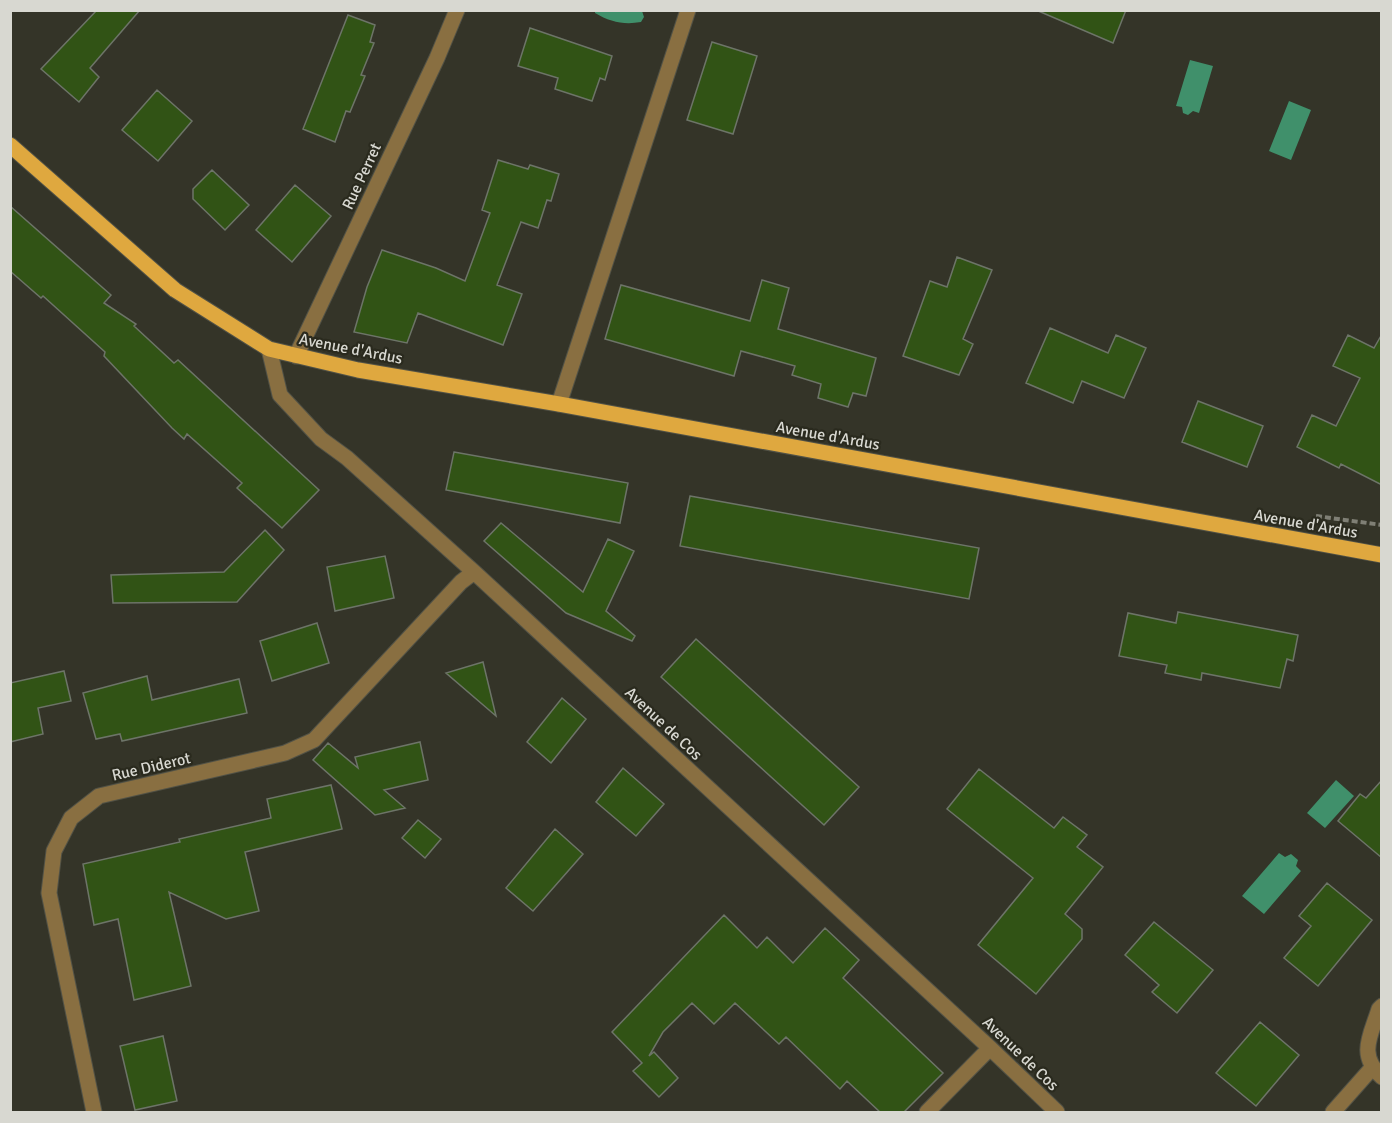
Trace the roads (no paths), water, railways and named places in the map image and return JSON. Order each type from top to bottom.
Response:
[{"type":"main road","name":"Avenue d'Ardus","points":[[10,145],[174,290],[269,349],[358,370],[559,404],[1382,555]]},
{"type":"street","name":"Rue Perret","points":[[296,356],[437,58],[457,10]]},
{"type":"street","points":[[559,404],[688,10]]},
{"type":"street","name":"Avenue de Cos","points":[[269,349],[280,394],[321,439],[347,458],[474,572],[990,1048],[1057,1113]]},
{"type":"street","name":"Rue Diderot","points":[[94,1113],[49,892],[54,851],[71,818],[99,796],[285,753],[314,740],[461,582],[474,572]]},
{"type":"street","points":[[1333,1113],[1377,1072],[1366,1051],[1379,1009],[1382,1006]]},
{"type":"street","points":[[927,1113],[990,1048]]}]
